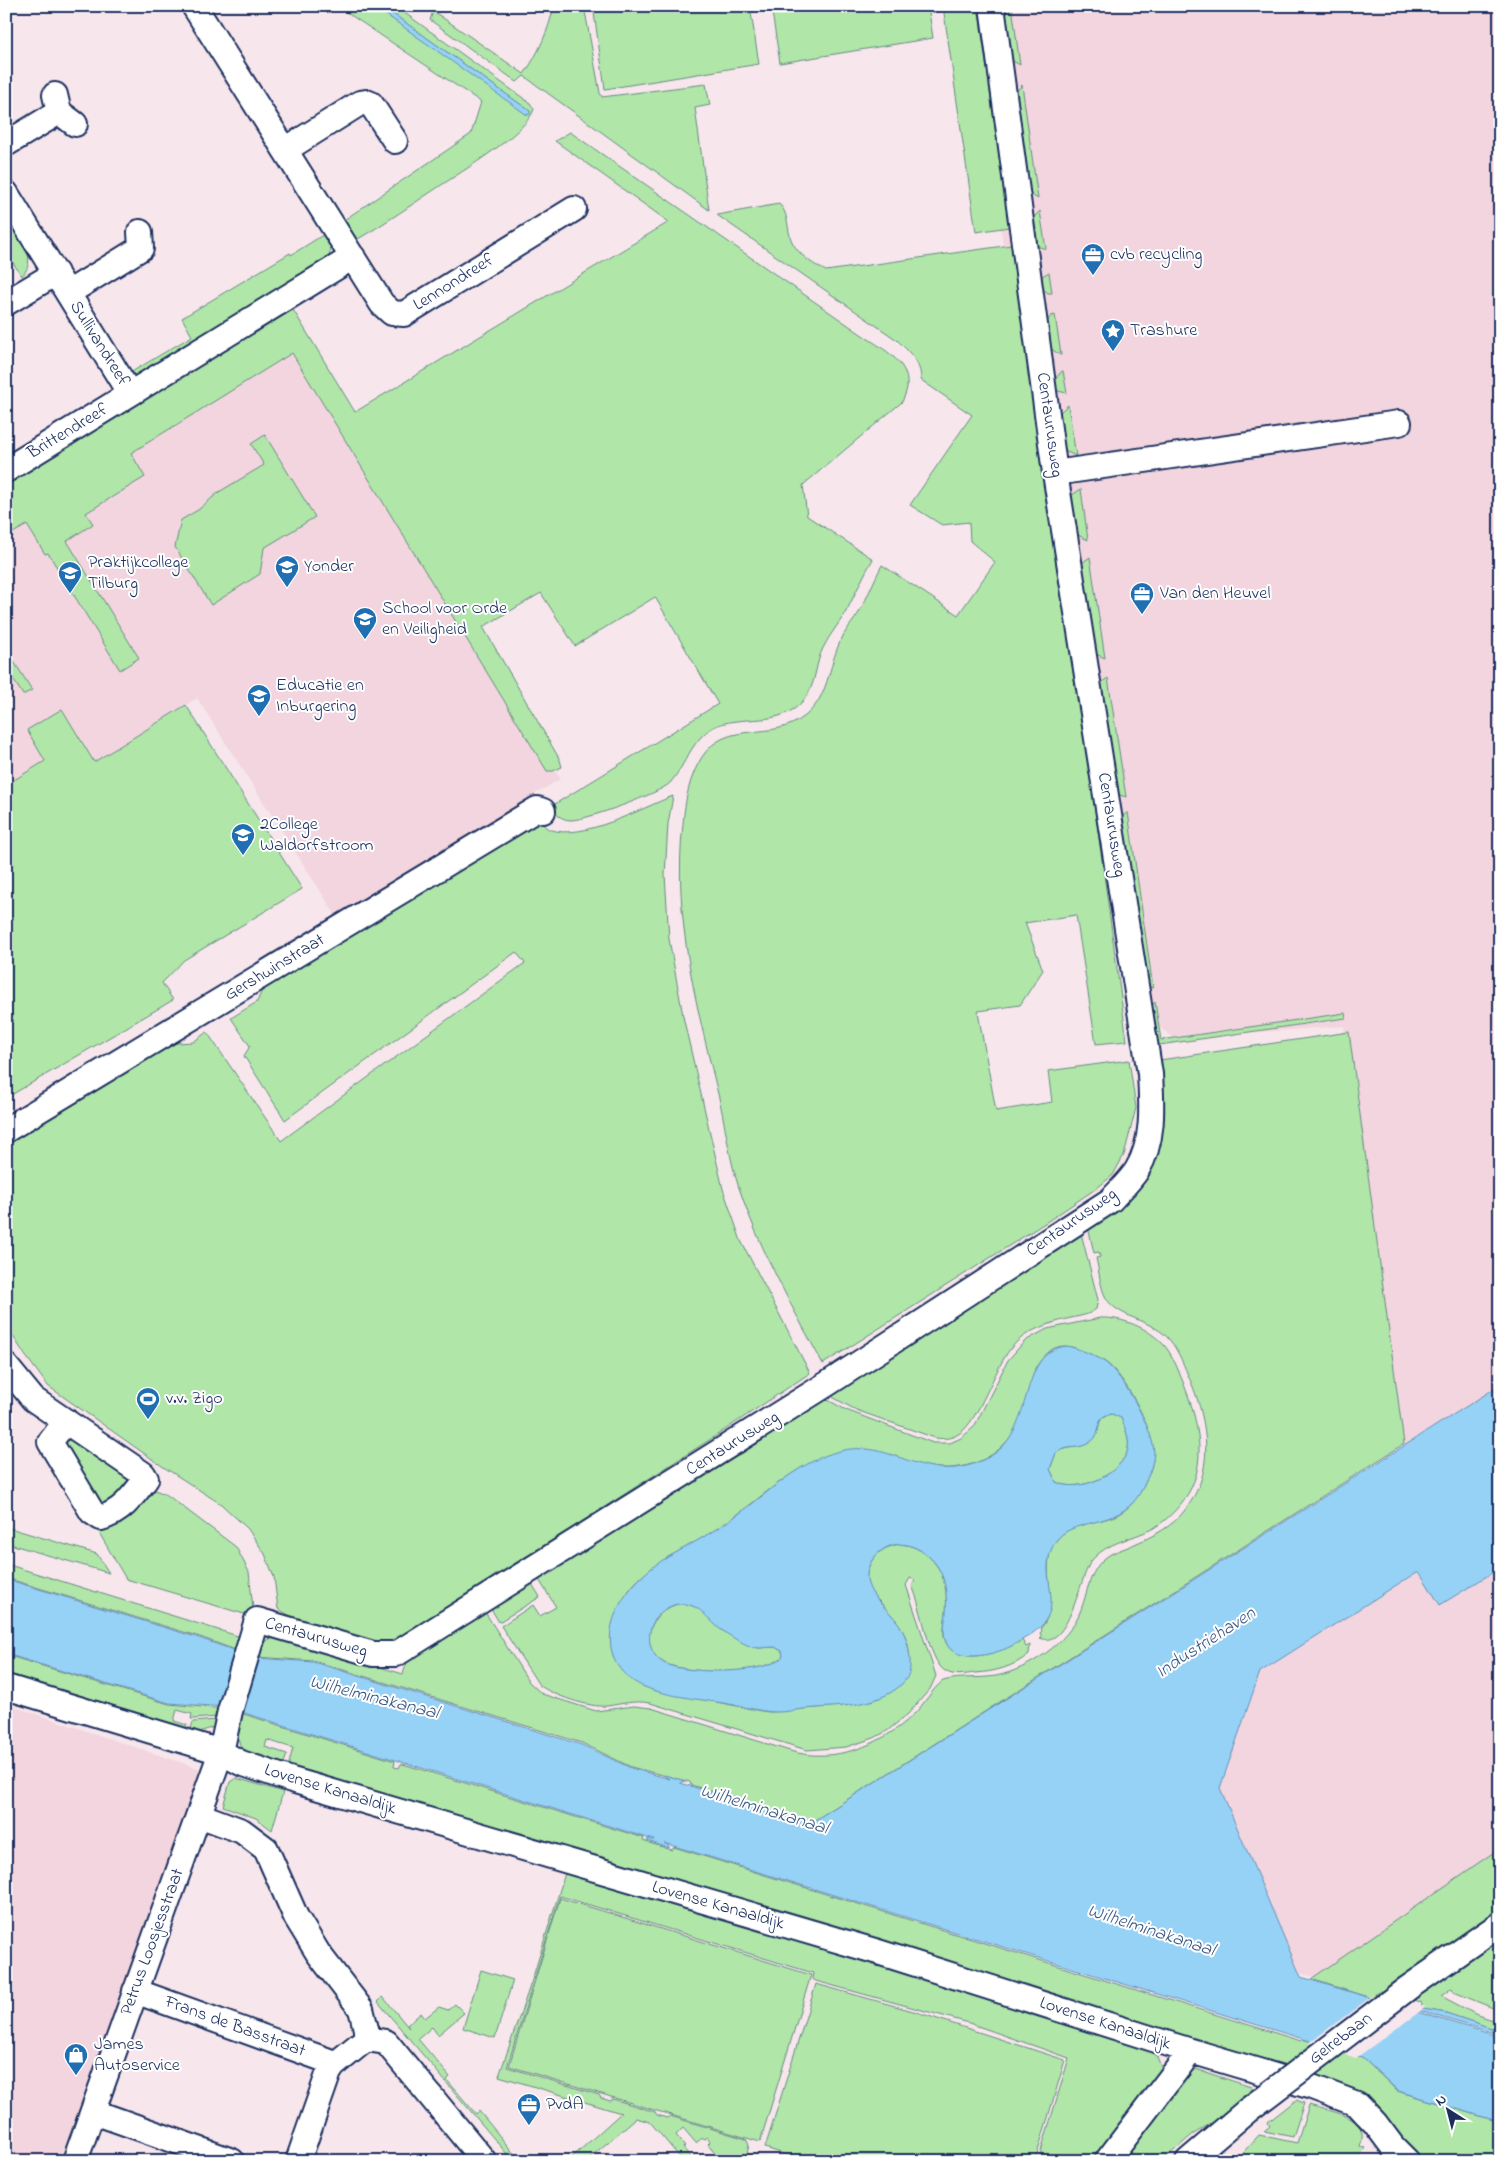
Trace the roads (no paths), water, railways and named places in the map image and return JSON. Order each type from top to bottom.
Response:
[{"type":"street","name":"Lennondreef","points":[[194,6],[382,304],[392,313],[404,314],[574,209]]},
{"type":"street","name":"Centaurusweg","points":[[221,1752],[230,1711],[258,1620],[373,1654],[396,1654],[827,1384],[1111,1200],[1136,1172],[1146,1151],[1152,1114],[1150,1074],[1055,473],[992,6]]},
{"type":"street","points":[[285,150],[366,102],[371,104],[395,141]]},
{"type":"street","points":[[6,144],[63,110]]},
{"type":"street","name":"Sullivandreef","points":[[6,193],[130,394]]},
{"type":"street","name":"Sullivandreef","points":[[62,283],[145,245]]},
{"type":"street","points":[[130,394],[353,256]]},
{"type":"street","points":[[6,303],[62,283]]},
{"type":"street","name":"Brittendreef","points":[[6,470],[130,394]]},
{"type":"street","points":[[1055,473],[1399,423]]},
{"type":"street","name":"Gershwinstraat","points":[[6,1130],[537,809],[543,811]]},
{"type":"street","points":[[6,1366],[33,1398],[66,1421]]},
{"type":"street","name":"Lovense Kanaaldijk","points":[[6,1687],[221,1752],[241,1763],[292,1780],[878,1952],[1191,2051],[1312,2087],[1357,2104],[1375,2123],[1392,2156]]},
{"type":"street","name":"Petrus Loosjesstraat","points":[[75,2161],[221,1752]]},
{"type":"street","points":[[199,1815],[242,1831],[266,1849],[296,1917],[318,1953],[361,2010],[366,2029],[484,2161]]},
{"type":"street","name":"Gelrebaan","points":[[1210,2161],[1254,2112],[1401,1993],[1500,1924]]},
{"type":"street","name":"Gelrebaan","points":[[1188,2161],[1411,1997],[1500,1935]]},
{"type":"street","name":"Frans de Basstraat","points":[[135,1991],[329,2061],[333,2066]]},
{"type":"street","points":[[298,2161],[329,2072],[333,2066],[376,2040]]},
{"type":"street","points":[[1107,2161],[1191,2051]]},
{"type":"street","points":[[94,2112],[232,2161]]},
{"type":"water","points":[[374,6],[382,6],[530,111],[530,114],[527,115]]},
{"type":"water","points":[[1067,1346],[1072,1347],[1097,1357],[1106,1363],[1121,1380],[1137,1405],[1153,1443],[1154,1453],[1147,1479],[1131,1505],[1120,1513],[1071,1529],[1061,1535],[1054,1544],[1049,1557],[1048,1570],[1051,1604],[1048,1615],[1041,1626],[1027,1637],[1008,1648],[980,1656],[962,1655],[954,1652],[945,1639],[946,1595],[940,1571],[936,1564],[923,1552],[911,1546],[898,1544],[890,1546],[879,1553],[871,1562],[867,1571],[869,1587],[873,1594],[902,1629],[906,1639],[910,1663],[908,1676],[902,1684],[880,1698],[842,1706],[781,1712],[756,1710],[675,1696],[652,1690],[633,1681],[621,1670],[613,1656],[610,1641],[616,1612],[633,1586],[656,1565],[729,1521],[805,1465],[830,1454],[844,1450],[863,1449],[880,1451],[912,1462],[947,1468],[966,1466],[987,1458],[1003,1446],[1014,1431],[1032,1377],[1040,1362],[1051,1351]],"holes":[[[1112,1414],[1121,1418],[1127,1433],[1128,1449],[1124,1458],[1109,1474],[1087,1483],[1065,1485],[1056,1482],[1050,1469],[1056,1453],[1060,1450],[1079,1447],[1089,1443],[1096,1436],[1103,1417]],[[678,1604],[697,1608],[720,1629],[752,1647],[775,1647],[782,1651],[783,1656],[775,1662],[762,1667],[745,1670],[691,1670],[666,1664],[653,1653],[650,1631],[659,1614]]]},
{"type":"water","points":[[1500,1385],[1500,1568],[1440,1605],[1420,1573],[1417,1572],[1260,1672],[1220,1788],[1301,1977],[1500,2037],[1500,2122],[1398,2091],[1362,2057],[664,1843],[669,1848],[647,1841],[648,1839],[654,1840],[225,1707],[169,1703],[6,1654],[6,1579],[199,1638],[256,1658],[313,1662],[330,1667],[582,1745],[631,1768],[670,1779],[665,1777],[665,1775],[685,1781],[680,1783],[812,1822]]},
{"type":"water","points":[[1423,2009],[1446,2013],[1500,2031],[1500,2035],[1420,2011]]},
{"type":"place","name":"cvb recycling","points":[[1093,276]]},
{"type":"place","name":"Trashure","points":[[1113,352]]},
{"type":"place","name":"Yonder","points":[[287,588]]},
{"type":"place","name":"Praktijkcollege Tilburg","points":[[70,594]]},
{"type":"place","name":"Van den Heuvel","points":[[1142,615]]},
{"type":"place","name":"School voor Orde en Veiligheid","points":[[365,640]]},
{"type":"place","name":"Educatie en Inburgering","points":[[259,717]]},
{"type":"place","name":"2College Waldorfstroom","points":[[243,856]]},
{"type":"place","name":"v.v. Zigo","points":[[148,1420]]},
{"type":"place","name":"James Autoservice","points":[[76,2076]]},
{"type":"place","name":"PvdA","points":[[529,2126]]},
{"type":"water label","name":"Industriehaven","points":[[1206,1643]]},
{"type":"water label","name":"Wilhelminakanaal","points":[[374,1698]]},
{"type":"water label","name":"Wilhelminakanaal","points":[[764,1810]]},
{"type":"water label","name":"Wilhelminakanaal","points":[[1151,1931]]}]
